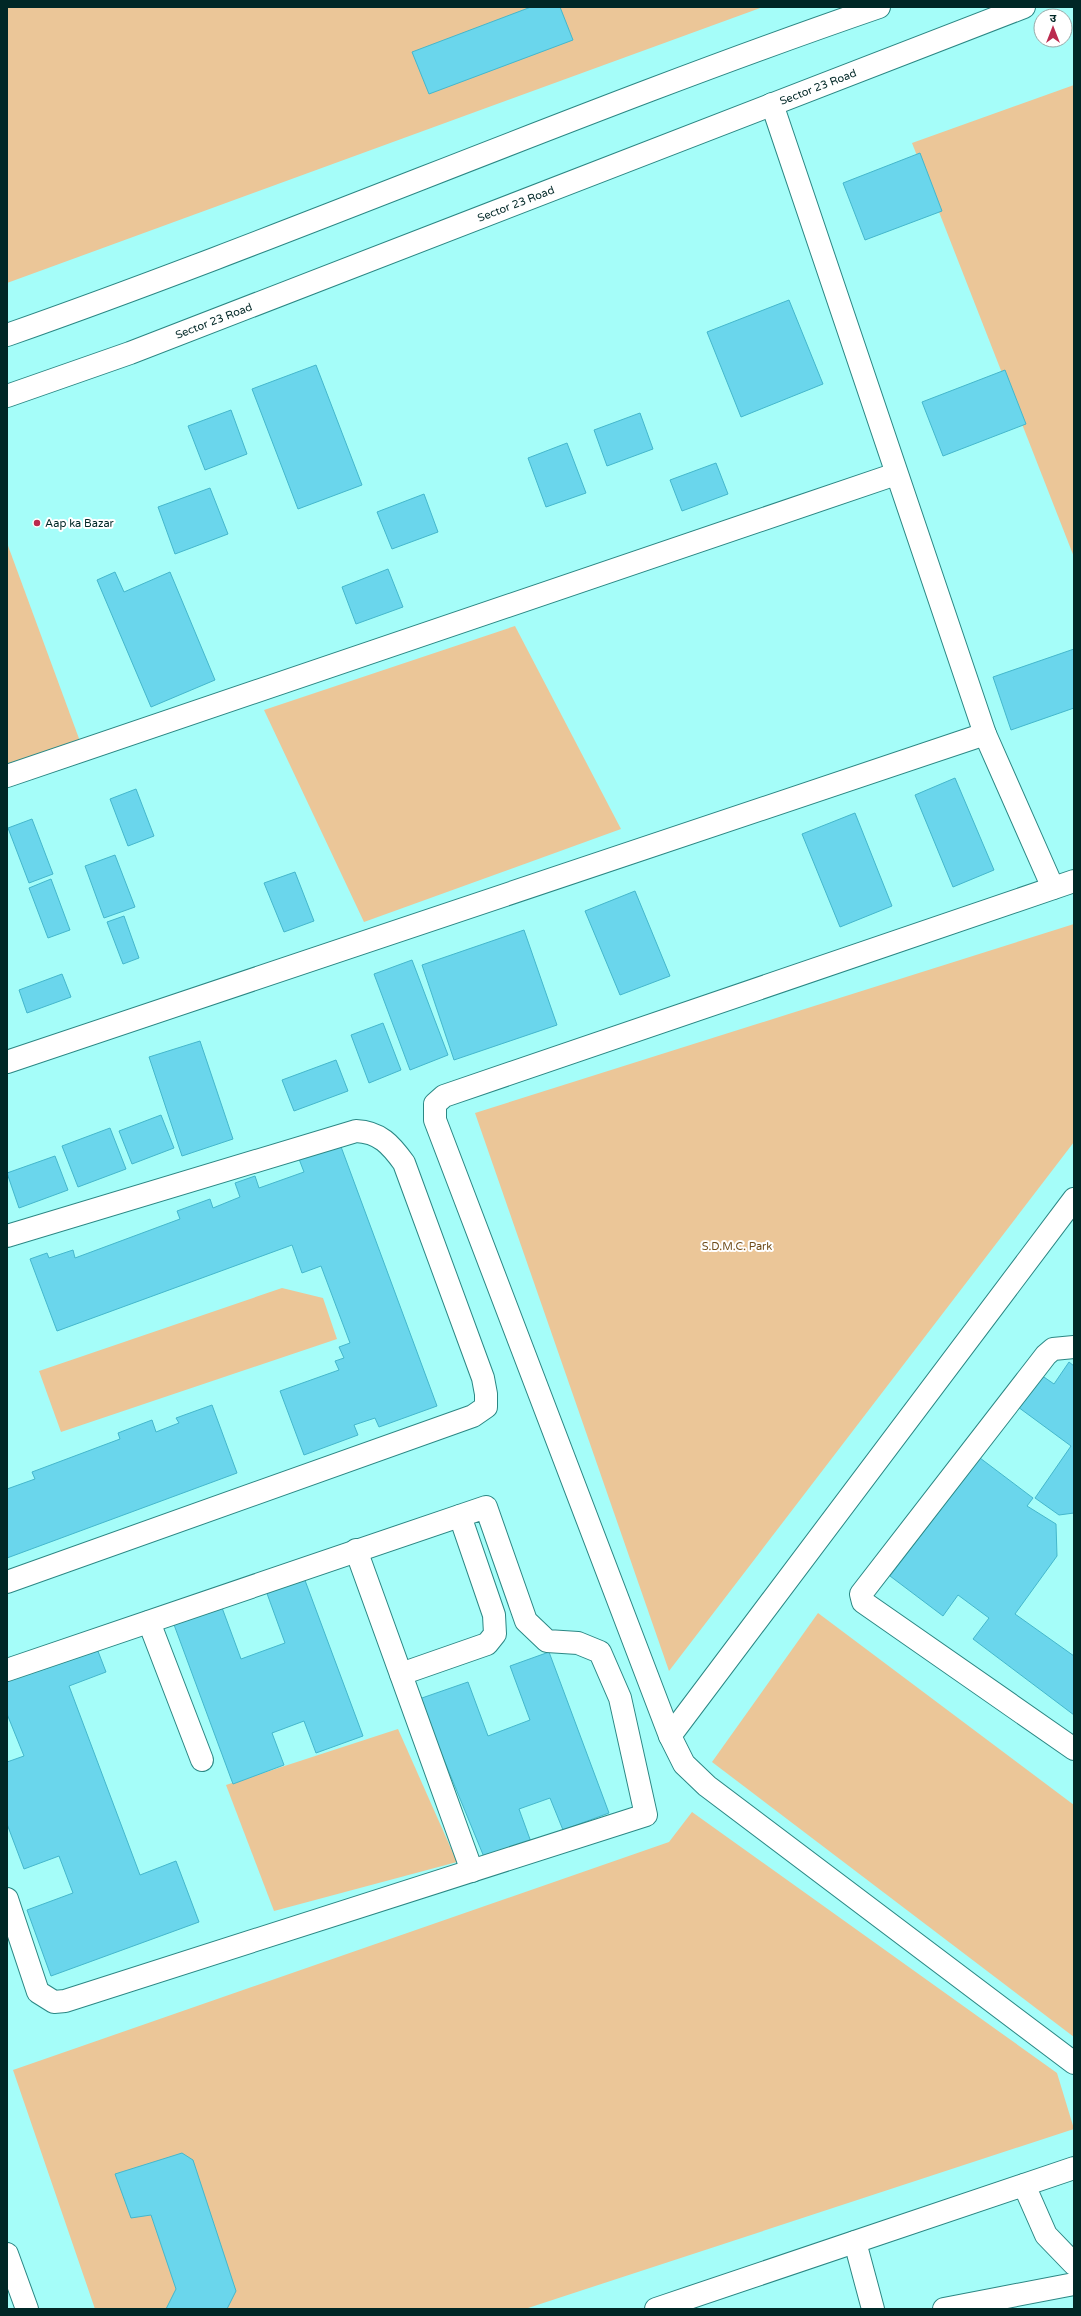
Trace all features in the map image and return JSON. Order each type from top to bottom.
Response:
[{"type":"street","points":[[7,336],[751,51],[879,7]]},
{"type":"street","name":"Sector 23 Road","points":[[7,396],[138,351],[1024,7]]},
{"type":"street","points":[[772,104],[985,734],[1053,888]]},
{"type":"street","points":[[7,776],[896,474]]},
{"type":"street","points":[[7,1062],[985,734]]},
{"type":"street","points":[[1074,881],[444,1096],[435,1104],[435,1120],[670,1736],[684,1764],[707,1786],[1074,2064]]},
{"type":"street","points":[[7,1236],[356,1131],[375,1134],[391,1145],[404,1163],[483,1378],[486,1394],[486,1407],[473,1416],[7,1582]]},
{"type":"street","points":[[670,1736],[1074,1199]]},
{"type":"street","points":[[1074,1347],[1053,1348],[1046,1355],[861,1594],[863,1602],[1074,1749]]},
{"type":"street","points":[[7,1670],[486,1507],[526,1621],[547,1641],[578,1643],[600,1652],[620,1698],[646,1815],[65,2001],[54,2002],[38,1992],[7,1899]]},
{"type":"street","points":[[401,1674],[487,1644],[495,1634],[494,1615],[460,1516]]},
{"type":"street","points":[[356,1550],[472,1871]]},
{"type":"street","points":[[149,1622],[202,1760]]},
{"type":"street","points":[[656,2309],[1074,2168]]},
{"type":"street","points":[[1024,2185],[1046,2235],[1074,2264]]},
{"type":"street","points":[[855,2242],[873,2309]]},
{"type":"street","points":[[7,2254],[27,2309]]},
{"type":"street","points":[[944,2309],[1074,2284]]},
{"type":"green space","points":[[7,7],[763,7],[7,283]]},
{"type":"green space","points":[[1074,85],[1074,557],[912,143]]},
{"type":"green space","points":[[7,543],[81,744],[7,771]]},
{"type":"green space","points":[[515,626],[621,829],[364,922],[264,710]]},
{"type":"green space","name":"S.D.M.C. Park","points":[[1074,924],[1074,1142],[669,1671],[475,1113]]},
{"type":"green space","points":[[282,1288],[323,1298],[337,1339],[61,1432],[39,1371]]},
{"type":"green space","points":[[818,1613],[1074,1805],[1074,2037],[712,1762]]},
{"type":"green space","points":[[398,1729],[457,1862],[274,1911],[226,1785]]},
{"type":"green space","points":[[692,1812],[1057,2073],[1074,2129],[525,2309],[95,2309],[13,2070],[669,1842]]},
{"type":"building","points":[[531,7],[560,7],[573,40],[429,94],[412,52]]},
{"type":"building","points":[[920,153],[942,211],[865,240],[843,183]]},
{"type":"building","points":[[789,300],[823,384],[741,417],[707,332]]},
{"type":"building","points":[[316,365],[362,485],[298,509],[252,389]]},
{"type":"building","points":[[1005,370],[1026,424],[943,456],[922,402]]},
{"type":"building","points":[[231,410],[247,454],[205,470],[188,426]]},
{"type":"building","points":[[640,413],[653,449],[607,466],[594,430]]},
{"type":"building","points":[[567,443],[586,493],[546,507],[528,458]]},
{"type":"building","points":[[716,463],[728,494],[682,511],[670,480]]},
{"type":"building","points":[[210,488],[228,534],[175,554],[158,507]]},
{"type":"building","points":[[424,494],[438,532],[392,549],[377,512]]},
{"type":"building","points":[[388,569],[403,607],[356,624],[342,587]]},
{"type":"building","points":[[115,572],[124,592],[170,572],[215,680],[151,707],[97,580]]},
{"type":"building","points":[[1074,649],[1074,708],[1011,730],[993,677]]},
{"type":"building","points":[[955,778],[994,870],[953,887],[915,795]]},
{"type":"building","points":[[136,789],[154,836],[128,846],[110,799]]},
{"type":"building","points":[[855,813],[892,906],[840,927],[802,834]]},
{"type":"building","points":[[32,819],[53,874],[29,883],[8,828]]},
{"type":"building","points":[[115,855],[135,907],[104,918],[85,866]]},
{"type":"building","points":[[295,872],[314,921],[284,932],[264,883]]},
{"type":"building","points":[[51,879],[70,930],[48,938],[29,888]]},
{"type":"building","points":[[635,891],[670,976],[620,995],[585,911]]},
{"type":"building","points":[[124,916],[139,958],[123,964],[107,922]]},
{"type":"building","points":[[524,930],[557,1025],[454,1060],[422,965]]},
{"type":"building","points":[[412,960],[448,1055],[410,1070],[374,974]]},
{"type":"building","points":[[62,974],[71,997],[27,1013],[19,990]]},
{"type":"building","points":[[383,1023],[401,1070],[369,1083],[351,1035]]},
{"type":"building","points":[[200,1041],[233,1139],[182,1156],[149,1057]]},
{"type":"building","points":[[336,1060],[348,1091],[294,1111],[282,1080]]},
{"type":"building","points":[[161,1115],[174,1148],[132,1164],[119,1131]]},
{"type":"building","points":[[110,1128],[126,1169],[78,1187],[62,1146]]},
{"type":"building","points":[[340,1144],[437,1406],[379,1427],[375,1418],[354,1425],[358,1435],[304,1455],[280,1391],[339,1370],[335,1361],[344,1358],[339,1347],[350,1343],[321,1266],[302,1273],[292,1245],[57,1331],[30,1259],[47,1253],[49,1258],[73,1250],[75,1258],[180,1219],[177,1211],[210,1199],[213,1208],[240,1197],[235,1183],[255,1176],[259,1188],[304,1172],[299,1159]]},
{"type":"building","points":[[55,1156],[68,1190],[19,1208],[7,1173]]},
{"type":"building","points":[[1069,1362],[1074,1366],[1074,1513],[1059,1515],[1035,1498],[1071,1446],[1018,1407],[1041,1375],[1054,1384]]},
{"type":"building","points":[[212,1405],[237,1473],[7,1558],[7,1489],[35,1479],[32,1472],[120,1439],[118,1433],[152,1420],[156,1432],[179,1423],[176,1418]]},
{"type":"building","points":[[980,1458],[1033,1498],[1027,1506],[1056,1524],[1057,1556],[1015,1614],[1074,1656],[1074,1715],[973,1639],[989,1618],[958,1595],[943,1616],[890,1576]]},
{"type":"building","points":[[303,1575],[363,1736],[316,1753],[304,1721],[272,1733],[284,1765],[233,1784],[173,1622],[221,1605],[241,1659],[285,1643],[265,1588]]},
{"type":"building","points":[[96,1646],[106,1672],[69,1686],[140,1875],[176,1861],[199,1922],[51,1976],[27,1910],[73,1893],[59,1856],[24,1869],[7,1824],[7,1762],[24,1756],[7,1714],[7,1679]]},
{"type":"building","points":[[549,1652],[609,1813],[563,1830],[550,1798],[519,1809],[531,1842],[484,1857],[419,1699],[468,1682],[488,1736],[530,1720],[510,1666]]},
{"type":"building","points":[[182,2153],[193,2160],[236,2291],[227,2309],[166,2309],[176,2289],[151,2215],[131,2218],[115,2174]]},
{"type":"place","name":"Aap ka Bazar","points":[[37,523]]}]
